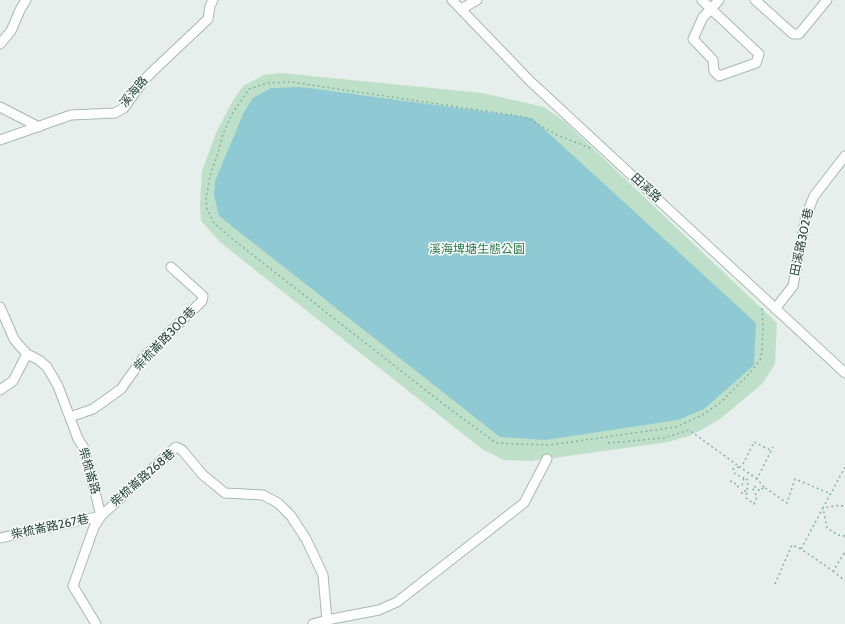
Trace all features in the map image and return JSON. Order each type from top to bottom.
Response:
[{"type":"street","points":[[0,44],[11,31],[26,0]]},
{"type":"street","name":"溪海路","points":[[0,140],[71,115],[115,113],[124,108],[144,80],[208,19],[210,6],[213,0]]},
{"type":"street","name":"田溪路","points":[[452,0],[530,81],[845,373]]},
{"type":"street","points":[[461,9],[477,0]]},
{"type":"street","points":[[702,0],[711,9],[759,54],[756,63],[719,76],[714,71],[713,60],[693,39],[703,17],[711,9],[719,0]]},
{"type":"street","points":[[754,0],[793,34],[799,34],[827,0]]},
{"type":"street","points":[[0,107],[39,127]]},
{"type":"street","name":"田溪路302巷","points":[[775,309],[793,286],[806,216],[814,196],[845,156]]},
{"type":"street","name":"柴梳崙路300巷","points":[[70,417],[93,409],[121,389],[143,358],[202,301],[203,296],[172,267]]},
{"type":"street","name":"柴梳崙路","points":[[0,307],[14,339],[27,354],[39,360],[47,367],[58,386],[78,439],[84,448],[101,516]]},
{"type":"street","points":[[0,390],[13,381],[27,354]]},
{"type":"street","name":"柴梳崙路268巷","points":[[101,516],[176,448],[182,450],[203,474],[225,493],[263,495],[278,503],[291,516],[306,539],[323,575],[327,620]]},
{"type":"street","points":[[313,624],[379,610],[396,602],[524,503],[546,459]]},
{"type":"street","points":[[96,624],[73,586],[94,527],[101,516]]},
{"type":"street","name":"柴梳崙路267巷","points":[[0,538],[101,516]]},
{"type":"path","points":[[604,149],[591,149],[557,135],[525,118],[291,82],[267,84],[249,89],[232,114],[223,134],[210,176],[206,199],[207,209],[214,223],[235,241],[446,406],[496,443],[549,445],[572,442],[676,427],[702,415],[720,403],[750,373],[760,360],[763,327],[762,302],[764,299]]},
{"type":"path","points":[[608,443],[664,438],[689,430],[757,479],[764,487],[787,504],[795,479],[831,494]]},
{"type":"path","points":[[764,487],[760,491],[754,486],[752,489],[757,497],[754,504],[746,498],[748,480],[735,474],[733,469],[740,467],[743,464],[754,442],[772,450]]},
{"type":"path","points":[[757,479],[773,447]]},
{"type":"path","points":[[801,549],[845,467]]},
{"type":"path","points":[[730,482],[734,482],[737,486],[742,485],[744,478]]},
{"type":"path","points":[[742,494],[742,491],[747,491]]},
{"type":"path","points":[[823,508],[840,505],[845,507]]},
{"type":"path","points":[[823,508],[827,528],[838,535],[845,536]]},
{"type":"path","points":[[775,584],[792,545],[801,549],[845,581]]},
{"type":"path","points":[[833,571],[845,552]]},
{"type":"green space","name":"溪海埤塘生態公園","points":[[281,73],[482,93],[544,107],[564,121],[777,323],[775,364],[762,384],[720,419],[689,436],[668,442],[532,461],[504,460],[482,449],[221,243],[201,221],[200,205],[202,171],[216,133],[232,102],[243,86],[264,75]]},
{"type":"water","name":"溪海埤塘生態公園","points":[[301,87],[532,118],[756,323],[754,365],[704,409],[678,420],[545,440],[500,437],[219,216],[214,195],[215,181],[244,112],[253,98],[271,88]]}]
